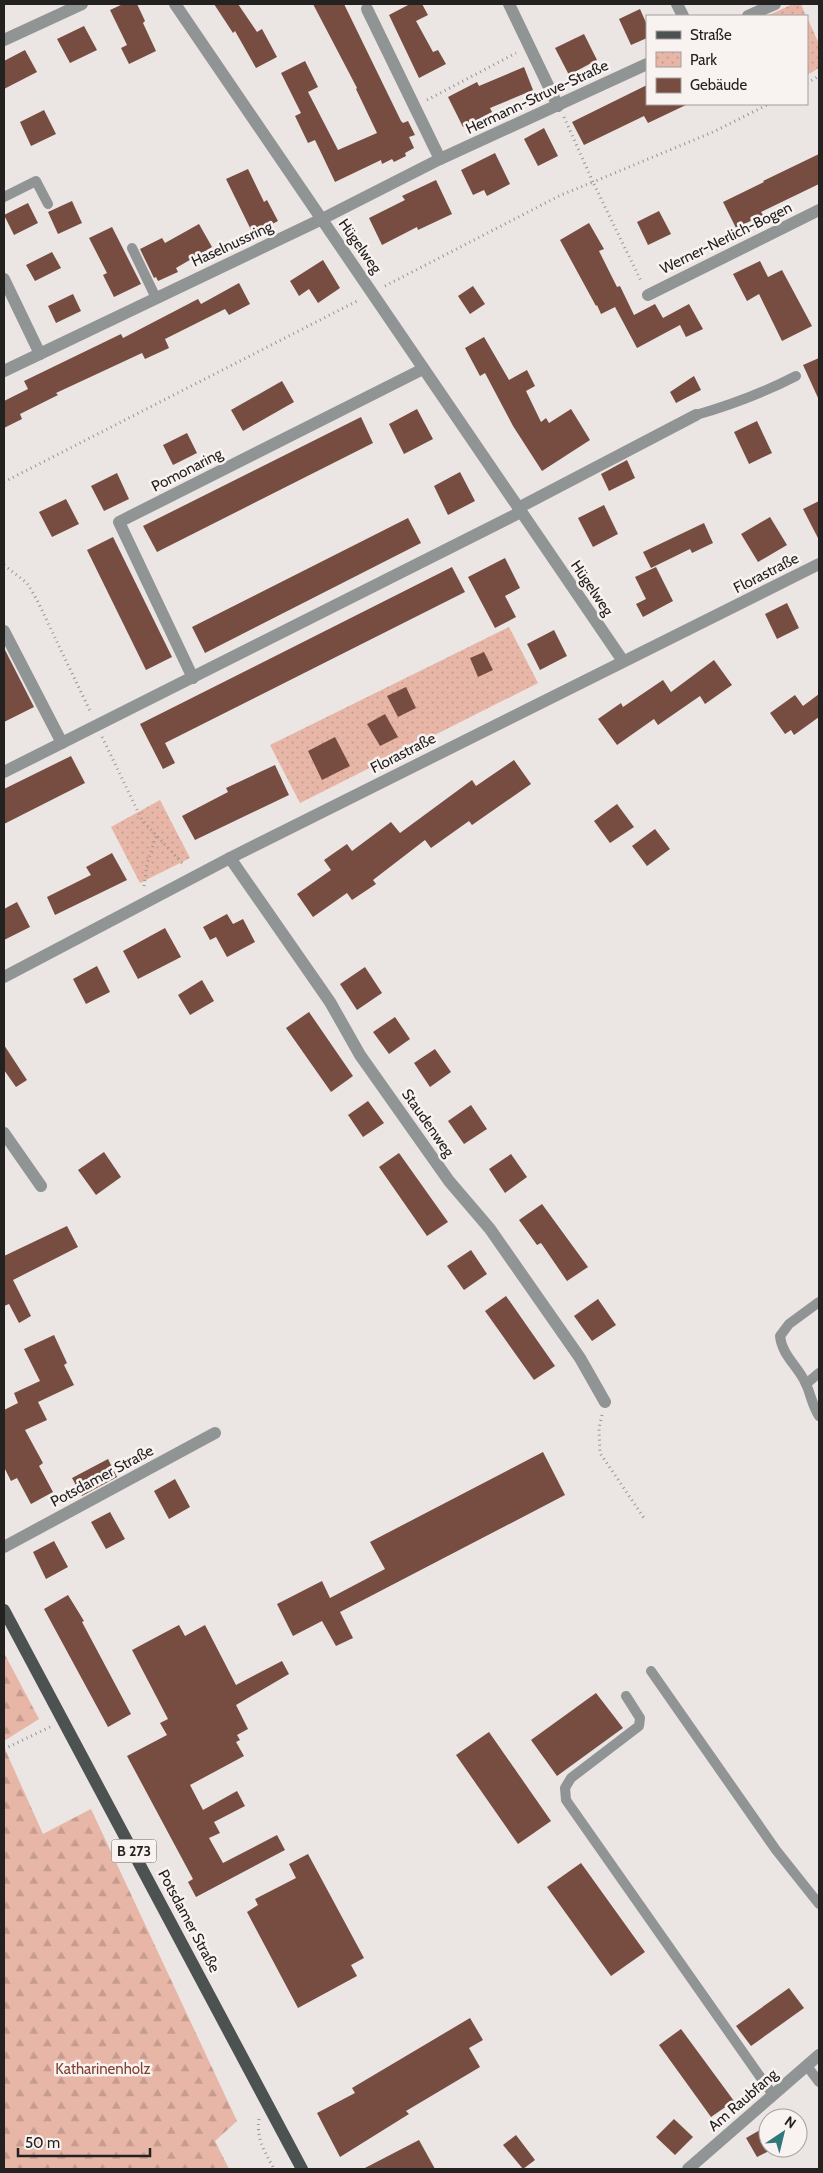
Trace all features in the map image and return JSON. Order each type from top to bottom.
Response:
[{"type":"main road","name":"Potsdamer Straße","points":[[4,1610],[302,2169]]},
{"type":"street","points":[[4,40],[82,4]]},
{"type":"street","name":"Hügelweg","points":[[175,4],[623,661]]},
{"type":"street","points":[[509,4],[558,106]]},
{"type":"street","points":[[676,4],[682,15]]},
{"type":"street","points":[[750,15],[775,4]]},
{"type":"street","points":[[367,8],[440,159]]},
{"type":"street","name":"Hermann-Struve-Straße","points":[[322,219],[440,159],[646,64]]},
{"type":"street","name":"Werner-Nerlich-Bogen","points":[[648,295],[819,210]]},
{"type":"street","name":"Haselnussring","points":[[4,371],[322,219]]},
{"type":"street","points":[[4,279],[40,354]]},
{"type":"street","name":"Pomonaring","points":[[193,678],[119,522],[423,369]]},
{"type":"street","points":[[4,772],[193,678],[519,510],[696,415]]},
{"type":"street","name":"Florastraße","points":[[4,976],[230,858],[819,564]]},
{"type":"street","points":[[4,631],[62,743]]},
{"type":"street","name":"Staudenweg","points":[[230,858],[330,1002],[354,1046],[449,1181],[486,1224],[580,1358],[605,1402]]},
{"type":"street","points":[[4,1134],[41,1186]]},
{"type":"street","name":"Potsdamer Straße","points":[[4,1547],[216,1433]]},
{"type":"street","name":"Am Raubfang","points":[[688,2169],[819,2055]]},
{"type":"lane","points":[[4,197],[36,180],[48,204]]},
{"type":"lane","points":[[132,248],[156,298]]},
{"type":"lane","points":[[696,415],[733,405],[796,376]]},
{"type":"lane","points":[[819,1302],[789,1324],[780,1336],[781,1346],[806,1384],[813,1407],[819,1416]]},
{"type":"lane","points":[[806,1384],[819,1374]]},
{"type":"lane","points":[[651,1670],[776,1850],[819,1904]]},
{"type":"lane","points":[[626,1696],[640,1718],[640,1726],[571,1778],[565,1788],[566,1800],[773,2095]]},
{"type":"lane","points":[[807,2066],[819,2082]]},
{"type":"path","points":[[415,106],[530,46]]},
{"type":"path","points":[[808,82],[819,76]]},
{"type":"path","points":[[4,482],[552,200],[713,132],[768,105]]},
{"type":"path","points":[[558,106],[648,295]]},
{"type":"path","points":[[146,874],[156,836]]},
{"type":"path","points":[[605,1402],[599,1428],[600,1453],[644,1518]]},
{"type":"path","points":[[4,1749],[64,1720]]},
{"type":"path","points":[[262,2094],[257,2130],[260,2143],[274,2169]]},
{"type":"green space","points":[[793,4],[801,4],[806,15],[769,15]]},
{"type":"green space","points":[[808,19],[819,44],[819,68],[808,74]]},
{"type":"green space","points":[[509,627],[538,683],[300,803],[270,745]]},
{"type":"green space","points":[[160,800],[190,858],[140,883],[111,827]]},
{"type":"green space","points":[[4,1653],[39,1719],[4,1741]]},
{"type":"green space","name":"Katharinenholz","points":[[4,1747],[43,1834],[91,1809],[237,2121],[215,2141],[229,2169],[4,2169]]},
{"type":"building","points":[[123,4],[137,4],[145,21],[143,23],[156,51],[129,64],[121,48],[127,45],[110,10]]},
{"type":"building","points":[[214,4],[238,4],[257,32],[262,29],[277,57],[256,68],[235,31],[233,33]]},
{"type":"building","points":[[313,4],[344,4],[401,121],[403,123],[408,121],[415,135],[409,137],[414,148],[405,153],[406,156],[394,162],[392,159],[382,164],[381,160],[335,182],[315,140],[308,143],[295,116],[301,113],[281,73],[305,61],[318,87],[308,92],[338,150],[377,133],[357,88]]},
{"type":"building","points":[[410,4],[422,4],[428,15],[416,21],[433,52],[438,50],[446,64],[419,78],[389,15]]},
{"type":"building","points":[[640,9],[646,23],[646,38],[631,45],[619,19]]},
{"type":"building","points":[[84,26],[97,50],[70,63],[57,39]]},
{"type":"building","points":[[584,34],[597,60],[569,75],[555,48]]},
{"type":"building","points":[[25,50],[37,72],[4,89],[4,61]]},
{"type":"building","points":[[524,67],[533,90],[490,108],[492,112],[463,127],[448,97],[477,82],[479,86]]},
{"type":"building","points":[[646,85],[646,105],[686,105],[648,123],[644,116],[584,145],[572,122]]},
{"type":"building","points":[[44,110],[56,134],[31,146],[20,122]]},
{"type":"building","points":[[544,128],[558,156],[538,166],[524,139]]},
{"type":"building","points":[[495,153],[510,184],[487,196],[484,190],[473,195],[461,170]]},
{"type":"building","points":[[819,154],[819,184],[761,212],[763,215],[736,228],[723,202]]},
{"type":"building","points":[[248,169],[264,202],[267,200],[278,221],[253,234],[226,179]]},
{"type":"building","points":[[436,180],[452,214],[418,230],[417,227],[382,245],[369,218],[405,200],[402,196]]},
{"type":"building","points":[[72,201],[82,223],[58,234],[48,212]]},
{"type":"building","points":[[28,203],[38,223],[14,235],[4,215]]},
{"type":"building","points":[[659,211],[671,234],[648,245],[637,222]]},
{"type":"building","points":[[589,223],[604,249],[599,251],[617,287],[620,286],[634,315],[655,304],[663,318],[689,304],[703,329],[686,337],[680,325],[637,348],[615,307],[601,314],[560,240]]},
{"type":"building","points":[[199,224],[212,247],[176,268],[178,272],[158,281],[156,277],[154,278],[140,249],[162,238],[165,243]]},
{"type":"building","points":[[112,227],[141,284],[114,297],[103,275],[107,273],[89,238]]},
{"type":"building","points":[[52,252],[61,268],[35,281],[26,265]]},
{"type":"building","points":[[323,260],[340,288],[318,303],[309,289],[299,296],[290,281]]},
{"type":"building","points":[[760,261],[768,277],[782,270],[812,326],[782,341],[759,294],[747,301],[733,274]]},
{"type":"building","points":[[239,283],[250,304],[229,315],[225,309],[165,339],[169,348],[145,359],[142,353],[56,393],[58,395],[20,414],[22,419],[4,428],[4,401],[28,389],[24,381],[121,334],[123,338],[198,299],[201,304]]},
{"type":"building","points":[[473,286],[485,304],[470,314],[458,296]]},
{"type":"building","points":[[73,294],[81,311],[56,323],[48,306]]},
{"type":"building","points":[[484,337],[509,380],[527,370],[535,386],[526,391],[541,422],[546,418],[549,423],[571,409],[590,440],[542,471],[513,426],[485,373],[480,376],[465,348]]},
{"type":"building","points":[[819,358],[819,400],[803,365]]},
{"type":"building","points":[[694,376],[701,390],[676,403],[670,392]]},
{"type":"building","points":[[282,381],[294,402],[243,431],[231,410]]},
{"type":"building","points":[[417,409],[433,439],[404,454],[389,424]]},
{"type":"building","points":[[361,417],[373,443],[157,552],[143,526]]},
{"type":"building","points":[[757,421],[772,453],[749,464],[734,432]]},
{"type":"building","points":[[187,433],[197,453],[173,465],[163,445]]},
{"type":"building","points":[[627,460],[635,478],[609,491],[601,474]]},
{"type":"building","points":[[460,472],[475,501],[448,515],[434,486]]},
{"type":"building","points":[[117,473],[129,499],[104,511],[91,486]]},
{"type":"building","points":[[66,499],[79,524],[52,537],[39,512]]},
{"type":"building","points":[[819,501],[819,540],[803,509]]},
{"type":"building","points":[[604,505],[618,534],[593,547],[578,518]]},
{"type":"building","points":[[770,517],[787,545],[758,562],[741,534]]},
{"type":"building","points":[[408,518],[421,543],[205,653],[192,627]]},
{"type":"building","points":[[704,523],[713,543],[692,553],[690,549],[651,568],[643,552]]},
{"type":"building","points":[[113,537],[172,657],[146,670],[87,550]]},
{"type":"building","points":[[505,558],[520,588],[505,596],[516,617],[495,628],[468,577]]},
{"type":"building","points":[[452,567],[465,592],[165,743],[175,763],[163,769],[140,724]]},
{"type":"building","points":[[656,567],[673,601],[643,617],[636,604],[646,599],[635,577]]},
{"type":"building","points":[[787,603],[799,628],[777,639],[765,614]]},
{"type":"building","points":[[554,630],[567,656],[540,670],[527,644]]},
{"type":"building","points":[[4,648],[34,707],[4,722]]},
{"type":"building","points":[[484,652],[493,670],[478,677],[470,658]]},
{"type":"building","points":[[714,660],[732,685],[705,704],[700,696],[658,725],[654,719],[617,745],[598,719],[621,703],[623,707],[663,680],[671,692]]},
{"type":"building","points":[[406,687],[416,708],[398,717],[387,696]]},
{"type":"building","points":[[819,694],[819,717],[794,735],[791,730],[785,734],[770,713],[795,695],[803,706]]},
{"type":"building","points":[[385,714],[398,737],[380,746],[367,724]]},
{"type":"building","points":[[335,737],[350,766],[322,780],[308,751]]},
{"type":"building","points":[[71,756],[85,783],[4,824],[4,789]]},
{"type":"building","points":[[514,760],[531,784],[472,825],[469,821],[431,848],[425,840],[373,880],[376,884],[352,900],[347,893],[313,917],[297,894],[331,870],[324,860],[347,844],[352,851],[391,822],[400,833],[472,780],[476,786]]},
{"type":"building","points":[[275,765],[289,795],[195,840],[182,816],[228,792],[226,788]]},
{"type":"building","points":[[617,804],[634,827],[610,843],[594,821]]},
{"type":"building","points":[[655,829],[670,849],[647,866],[632,846]]},
{"type":"building","points":[[112,853],[127,880],[55,915],[47,897],[91,875],[86,867]]},
{"type":"building","points":[[17,902],[30,927],[4,940],[4,909]]},
{"type":"building","points":[[227,914],[233,924],[243,919],[255,942],[227,957],[216,937],[210,940],[203,927]]},
{"type":"building","points":[[165,928],[181,957],[138,979],[123,951]]},
{"type":"building","points":[[97,966],[110,992],[86,1004],[73,979]]},
{"type":"building","points":[[365,967],[382,993],[357,1010],[340,984]]},
{"type":"building","points":[[202,980],[214,1001],[190,1015],[178,995]]},
{"type":"building","points":[[309,1012],[353,1076],[331,1092],[286,1028]]},
{"type":"building","points":[[395,1017],[410,1039],[389,1054],[373,1032]]},
{"type":"building","points":[[4,1045],[27,1080],[16,1087],[4,1070]]},
{"type":"building","points":[[435,1049],[451,1072],[430,1087],[414,1063]]},
{"type":"building","points":[[368,1101],[384,1123],[363,1137],[348,1115]]},
{"type":"building","points":[[471,1105],[487,1129],[464,1144],[448,1121]]},
{"type":"building","points":[[104,1152],[121,1177],[96,1195],[78,1170]]},
{"type":"building","points":[[399,1153],[448,1222],[427,1236],[379,1167]]},
{"type":"building","points":[[511,1154],[527,1177],[505,1193],[489,1169]]},
{"type":"building","points":[[542,1204],[588,1267],[567,1281],[541,1243],[537,1245],[519,1220]]},
{"type":"building","points":[[67,1226],[78,1247],[13,1280],[31,1316],[19,1323],[9,1304],[4,1306],[4,1256]]},
{"type":"building","points":[[471,1250],[487,1274],[464,1290],[447,1266]]},
{"type":"building","points":[[506,1296],[555,1366],[534,1380],[485,1311]]},
{"type":"building","points":[[598,1299],[616,1325],[592,1341],[574,1316]]},
{"type":"building","points":[[54,1335],[67,1363],[64,1365],[74,1385],[38,1402],[47,1420],[25,1430],[43,1463],[39,1466],[53,1492],[31,1504],[17,1478],[11,1481],[4,1467],[4,1410],[18,1403],[14,1393],[40,1381],[24,1349]]},
{"type":"building","points":[[543,1452],[565,1495],[340,1612],[353,1638],[336,1646],[322,1621],[293,1636],[277,1604],[322,1581],[330,1598],[385,1569],[370,1542]]},
{"type":"building","points":[[108,1459],[117,1477],[82,1496],[72,1478]]},
{"type":"building","points":[[175,1479],[190,1507],[169,1519],[154,1491]]},
{"type":"building","points":[[110,1512],[125,1539],[106,1549],[91,1522]]},
{"type":"building","points":[[54,1541],[68,1567],[46,1579],[33,1552]]},
{"type":"building","points":[[68,1595],[84,1621],[82,1622],[131,1714],[108,1727],[44,1609]]},
{"type":"building","points":[[179,1625],[185,1636],[205,1625],[236,1685],[282,1661],[289,1674],[236,1705],[248,1729],[237,1735],[240,1740],[236,1742],[244,1756],[190,1785],[203,1810],[237,1791],[245,1806],[214,1822],[220,1833],[209,1838],[223,1863],[277,1835],[285,1850],[196,1897],[188,1882],[193,1879],[127,1756],[167,1735],[160,1723],[168,1719],[132,1650]]},
{"type":"building","points":[[596,1693],[623,1728],[557,1776],[531,1740]]},
{"type":"building","points":[[489,1732],[551,1821],[518,1844],[456,1755]]},
{"type":"building","points":[[308,1854],[364,1958],[351,1965],[357,1976],[298,2008],[247,1912],[258,1905],[255,1899],[296,1878],[289,1864]]},
{"type":"building","points":[[581,1863],[645,1952],[611,1976],[547,1887]]},
{"type":"building","points":[[789,1988],[804,2008],[751,2046],[736,2026]]},
{"type":"building","points":[[470,2018],[483,2040],[469,2048],[480,2067],[406,2111],[409,2114],[340,2157],[317,2113],[355,2093],[352,2088]]},
{"type":"building","points":[[681,2029],[734,2101],[711,2117],[659,2045]]},
{"type":"building","points":[[674,2119],[693,2137],[675,2155],[656,2137]]},
{"type":"building","points":[[758,2131],[758,2156],[757,2157],[746,2138]]},
{"type":"building","points":[[516,2135],[535,2160],[523,2169],[503,2145]]},
{"type":"building","points":[[419,2140],[435,2169],[363,2169]]}]
